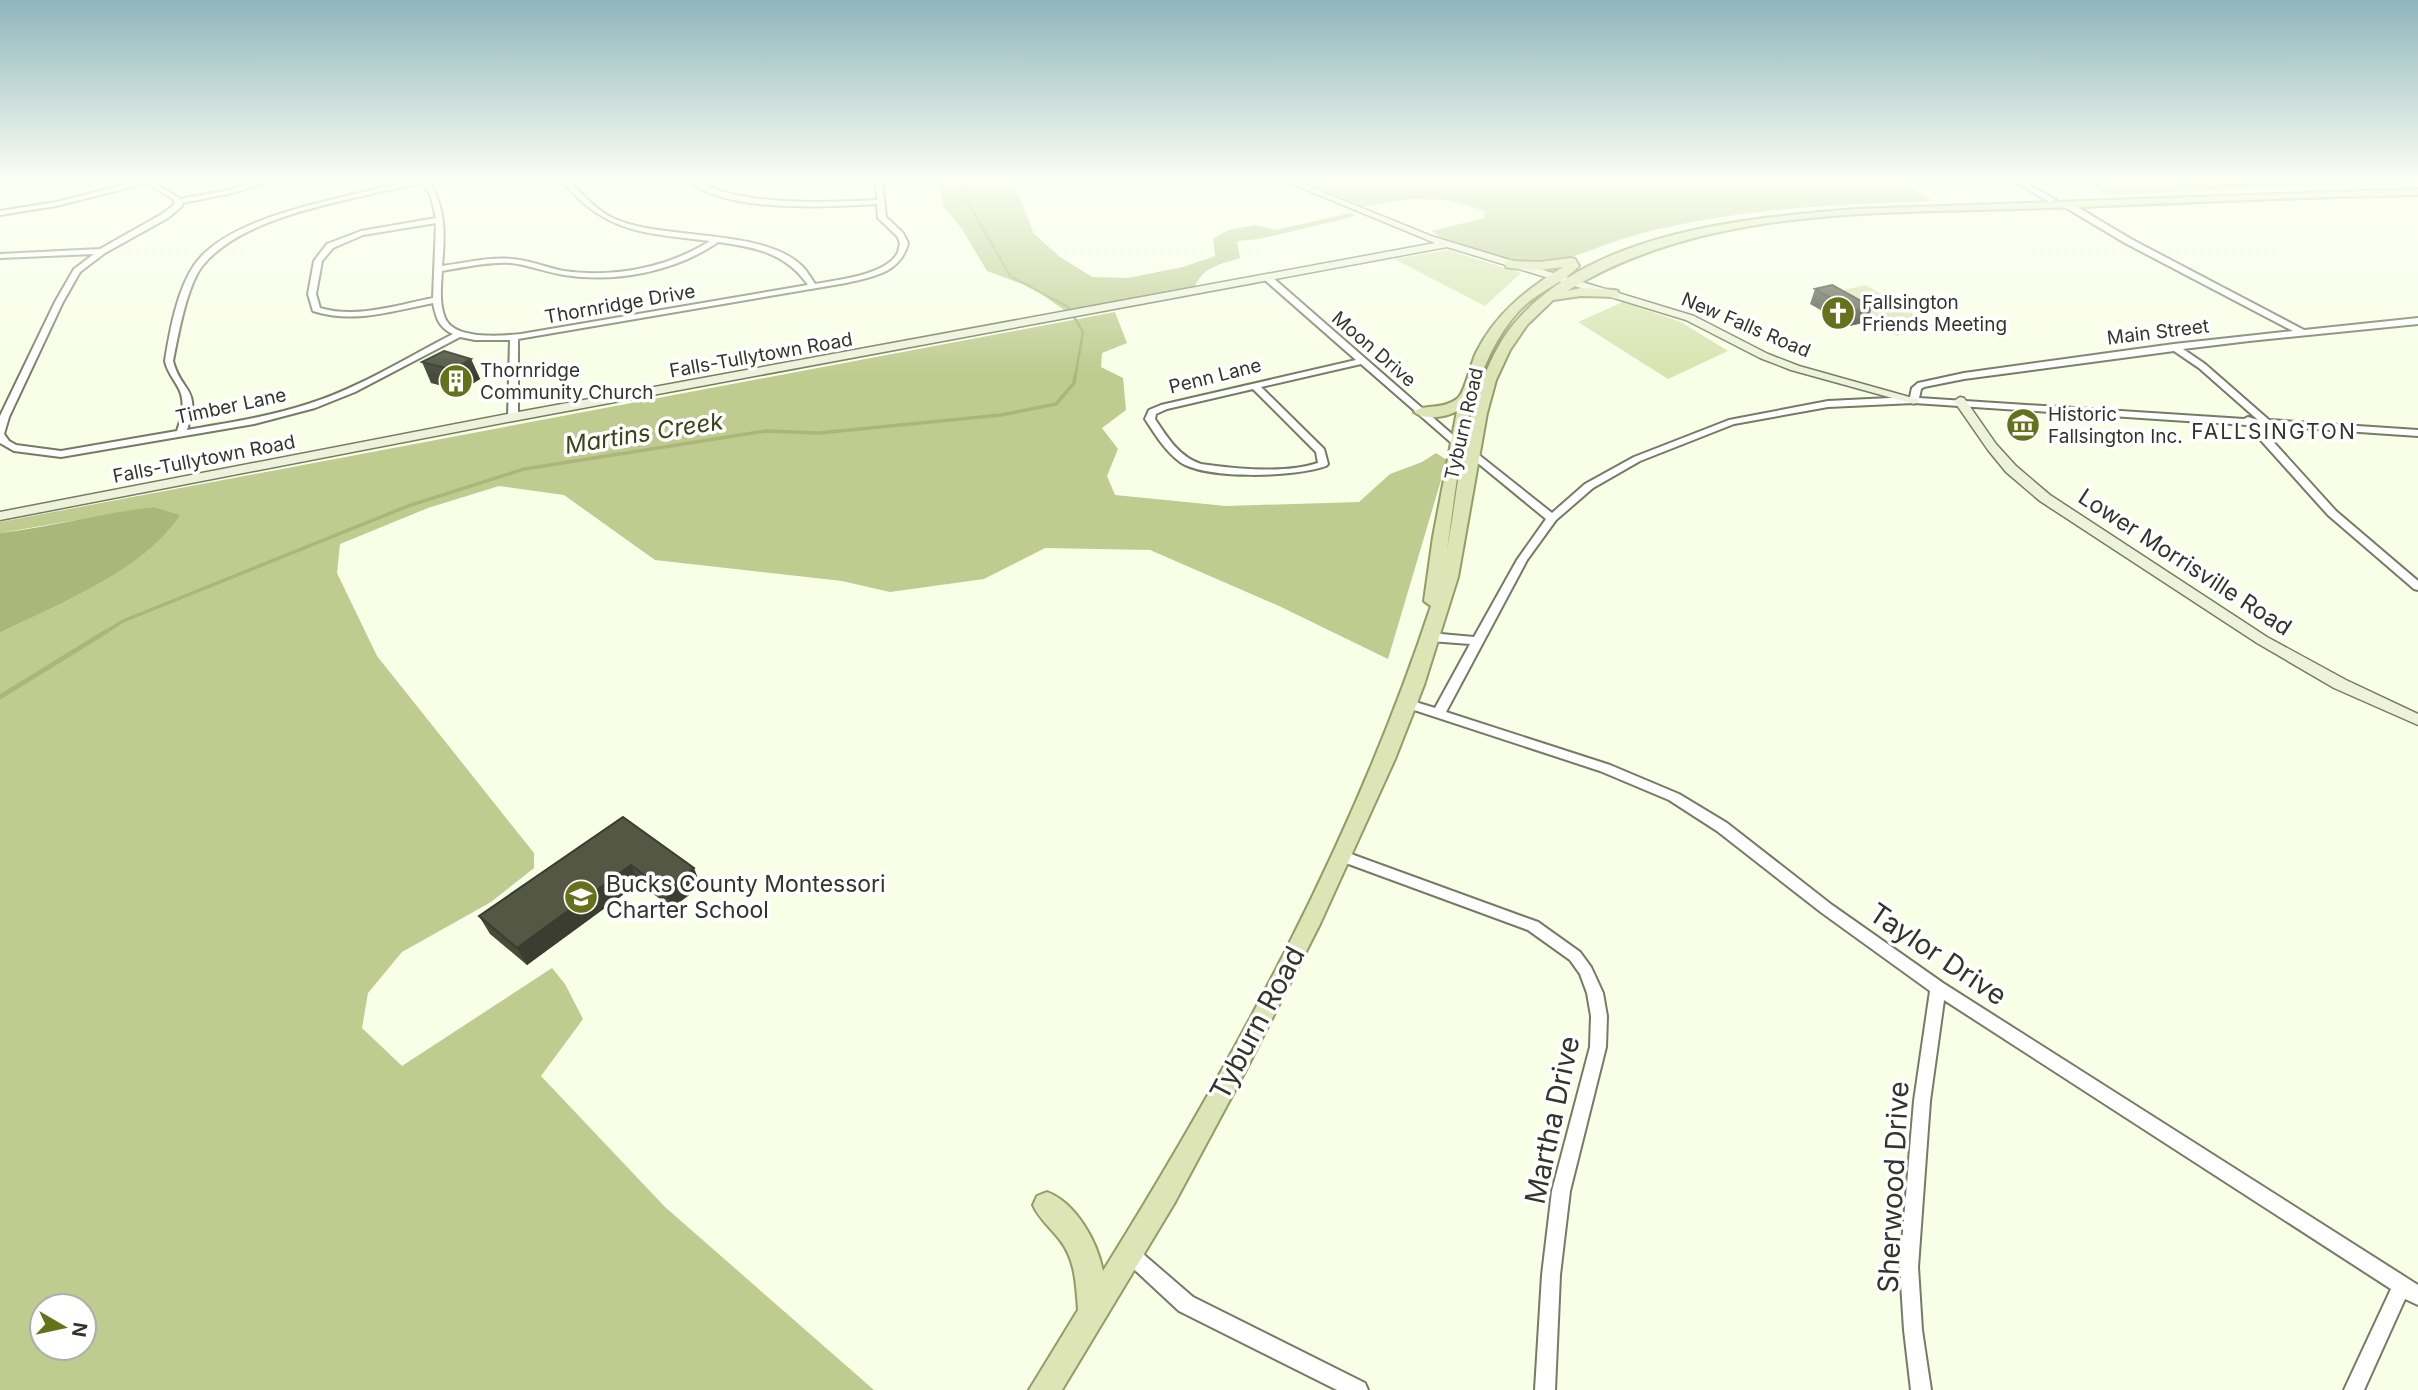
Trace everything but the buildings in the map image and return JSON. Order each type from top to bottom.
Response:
[{"type":"main road","name":"Tyburn Road","points":[[1044,1390],[1129,1253],[1248,1041],[1307,928],[1409,704],[1456,549],[1478,417],[1497,362],[1511,335],[1535,308],[1589,265],[1622,246]]},
{"type":"main road","name":"Tyburn Road","points":[[1430,637],[1438,553],[1466,399],[1473,371],[1495,329],[1529,294],[1552,278],[1649,246]]},
{"type":"main road","points":[[1510,264],[1589,265],[1595,285],[1614,293]]},
{"type":"main road","points":[[1535,308],[1572,293],[1614,293]]},
{"type":"main road","points":[[1421,412],[1445,412],[1466,399]]},
{"type":"main road","points":[[1047,1205],[1068,1225],[1084,1250],[1091,1282],[1093,1313]]},
{"type":"street","name":"Timber Lane","points":[[111,246],[85,264],[70,281],[4,417],[0,435],[5,443],[14,448],[47,454],[97,449],[270,418],[330,399],[369,382],[460,334]]},
{"type":"street","points":[[180,435],[186,420],[189,398],[187,390],[172,371],[169,360],[191,282],[200,262],[221,246]]},
{"type":"street","points":[[333,246],[319,257],[312,294],[316,309],[337,314],[376,311],[439,299]]},
{"type":"street","points":[[438,246],[441,321],[460,334]]},
{"type":"street","points":[[438,269],[507,261],[568,273],[615,272],[677,262],[707,246]]},
{"type":"street","points":[[737,246],[782,256],[802,268],[813,288]]},
{"type":"street","name":"Thornridge Drive","points":[[460,334],[514,337],[813,288],[876,272],[901,255],[903,246]]},
{"type":"street","name":"Falls-Tullytown Road","points":[[0,516],[513,417],[1065,317],[1437,246]]},
{"type":"street","name":"New Falls Road","points":[[1452,246],[1690,318],[1764,356],[1795,368],[1891,391],[1914,400]]},
{"type":"street","points":[[2137,246],[2301,332]]},
{"type":"street","points":[[0,256],[102,251]]},
{"type":"street","name":"Moon Drive","points":[[1269,279],[1458,444]]},
{"type":"street","name":"Main Street","points":[[1914,400],[1917,388],[1926,382],[2174,347],[2418,321]]},
{"type":"street","points":[[513,417],[514,337]]},
{"type":"street","points":[[2174,347],[2202,366],[2265,421]]},
{"type":"street","name":"Penn Lane","points":[[1254,385],[1321,451],[1323,464],[1312,469],[1296,470],[1227,469],[1192,464],[1176,452],[1150,419],[1152,412],[1164,407],[1254,385],[1363,361]]},
{"type":"street","points":[[1438,714],[1534,541],[1552,518],[1606,476],[1646,455],[1714,428],[1765,414],[1828,404],[1914,400],[2418,433]]},
{"type":"street","name":"Lower Morrisville Road","points":[[1960,401],[2011,469],[2045,498],[2262,640],[2322,674],[2418,720]]},
{"type":"street","points":[[2248,420],[2332,513],[2418,587]]},
{"type":"street","points":[[1471,453],[1552,518]]},
{"type":"street","points":[[1430,637],[1477,641]]},
{"type":"street","name":"Taylor Drive","points":[[1409,704],[1605,768],[1674,797],[1723,827],[1827,909],[1938,988],[2410,1290]]},
{"type":"street","name":"Martha Drive","points":[[1340,855],[1533,926],[1575,956],[1595,993],[1599,1016],[1598,1047],[1561,1191],[1551,1275],[1545,1390]]},
{"type":"street","name":"Sherwood Drive","points":[[1922,1390],[1913,1330],[1909,1267],[1922,1101],[1938,988]]},
{"type":"street","points":[[1129,1253],[1186,1304],[1358,1390]]},
{"type":"street","points":[[2354,1390],[2410,1290]]},
{"type":"shaded area","points":[[972,246],[1047,246],[1092,277],[1128,278],[1183,267],[1215,256],[1214,246],[1238,246],[1240,258],[1207,271],[1195,287],[1064,310],[1033,288],[987,271]]},
{"type":"shaded area","points":[[1462,246],[1602,246],[1572,257],[1538,263],[1514,261]]},
{"type":"shaded area","points":[[1448,250],[1521,273],[1485,306],[1394,259]]},
{"type":"shaded area","points":[[1866,285],[1934,326],[1897,336],[1825,294]]},
{"type":"shaded area","points":[[1623,302],[1681,322],[1728,351],[1668,379],[1578,322]]},
{"type":"shaded area","points":[[1115,312],[1127,343],[1102,353],[1101,367],[1123,378],[1126,410],[1102,428],[1118,449],[1107,476],[1115,495],[1226,506],[1359,502],[1390,474],[1422,462],[1436,453],[1447,460],[1388,659],[1279,606],[1150,550],[1045,548],[984,579],[890,592],[842,581],[655,560],[564,495],[499,486],[428,508],[340,544],[337,573],[377,656],[534,853],[534,868],[491,902],[402,952],[368,993],[362,1028],[402,1066],[552,968],[565,984],[583,1019],[541,1076],[665,1207],[874,1390],[0,1390],[0,633],[90,587],[179,515],[154,507],[0,533],[0,522]]},
{"type":"shaded area","points":[[154,507],[180,515],[164,535],[144,553],[98,584],[0,633],[0,533]]},
{"type":"waterway","name":"Martins Creek","points":[[993,246],[1010,276],[1068,307],[1083,332],[1075,378]]},
{"type":"waterway","name":"Martins Creek","points":[[104,633],[123,621],[408,506],[524,469],[766,431],[819,433],[1001,415],[1056,404],[1074,383],[1075,376]]},
{"type":"waterway","name":"Martins Creek","points":[[0,697],[107,631]]},
{"type":"place","name":"Fallsington Friends Meeting","points":[[1838,313]]},
{"type":"place","name":"Thornridge Community Church","points":[[456,381]]},
{"type":"place","name":"Historic Fallsington Inc.","points":[[2023,425]]},
{"type":"place","name":"Bucks County Montessori Charter School","points":[[581,897]]},
{"type":"district","name":"FALLSINGTON","points":[[2274,431]]}]
